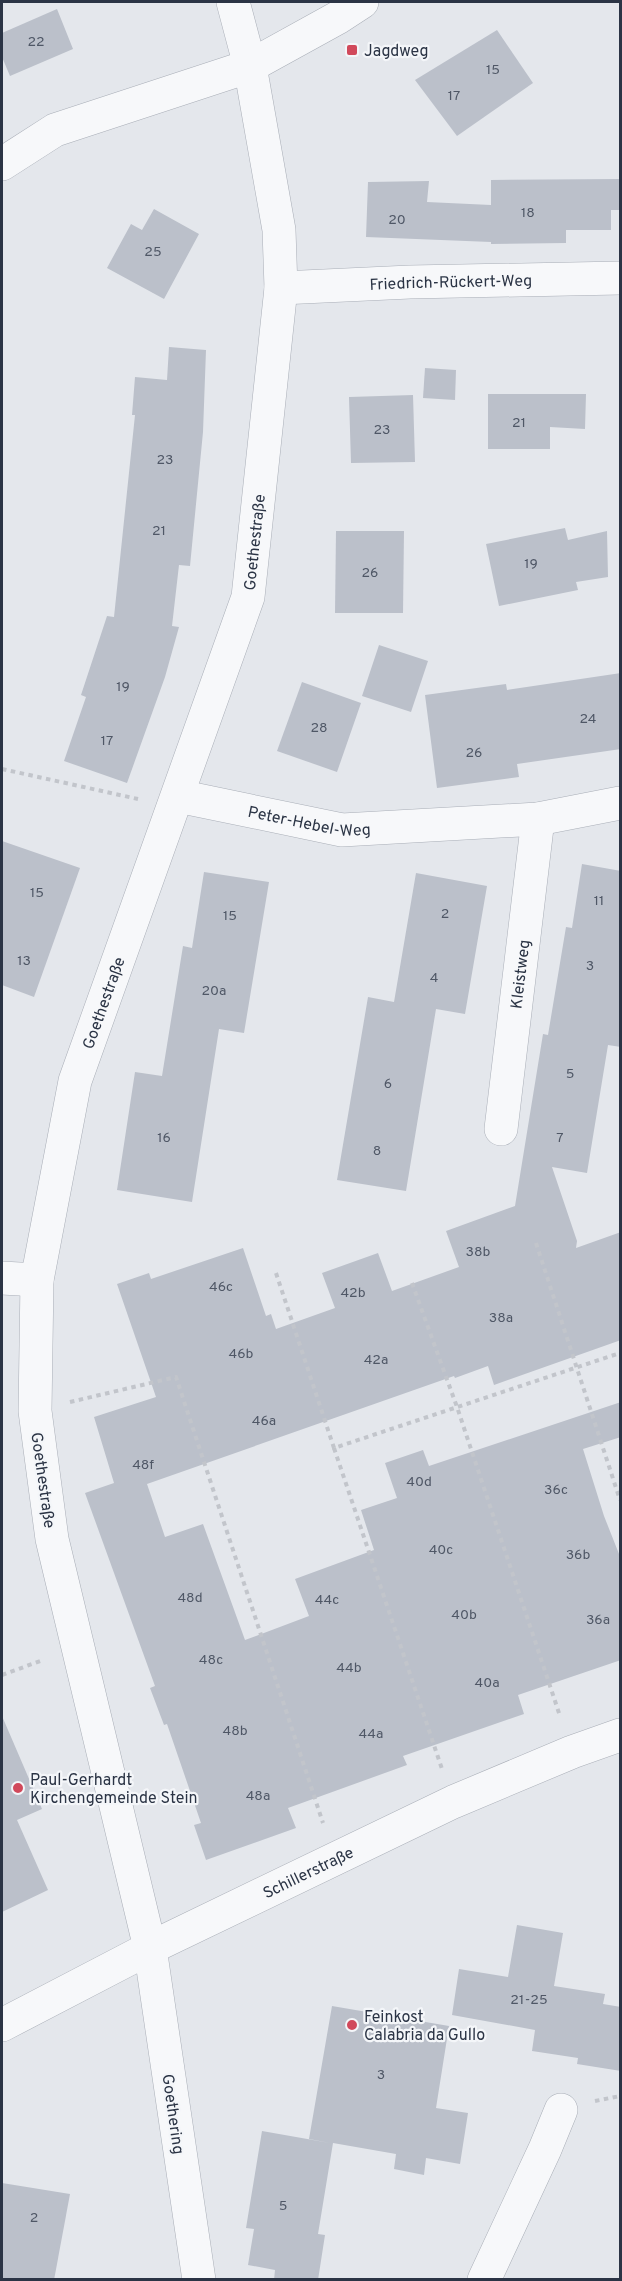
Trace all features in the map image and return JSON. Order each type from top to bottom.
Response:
[{"type":"street","name":"Goethestraße","points":[[150,1948],[52,1539],[35,1411],[37,1280],[75,1081],[248,597],[281,288],[279,230],[250,66],[233,2]]},
{"type":"street","points":[[2,165],[55,130],[250,66],[339,18],[362,2]]},
{"type":"street","name":"Friedrich-Rückert-Weg","points":[[281,288],[410,282],[621,278]]},
{"type":"street","name":"Peter-Hebel-Weg","points":[[178,796],[342,830],[538,819],[621,803]]},
{"type":"street","name":"Kleistweg","points":[[501,1129],[538,819]]},
{"type":"street","points":[[2,1278],[37,1280]]},
{"type":"street","name":"Schillerstraße","points":[[2,2025],[150,1948],[453,1802],[572,1752],[621,1735]]},
{"type":"street","name":"Goethering","points":[[150,1948],[199,2280]]},
{"type":"street","points":[[484,2280],[561,2110]]},
{"type":"path","points":[[2,769],[142,800],[178,796]]},
{"type":"path","points":[[536,1243],[621,1500]]},
{"type":"path","points":[[276,1273],[453,1802]]},
{"type":"path","points":[[412,1283],[457,1407],[572,1752]]},
{"type":"path","points":[[334,1448],[621,1353]]},
{"type":"path","points":[[35,1411],[176,1377],[335,1859]]},
{"type":"path","points":[[2,1675],[77,1647]]},
{"type":"building","points":[[57,9],[73,49],[10,76],[2,57],[2,33]]},
{"type":"building","points":[[497,30],[533,83],[457,136],[415,80]]},
{"type":"building","points":[[621,179],[621,210],[611,210],[611,230],[566,230],[566,243],[491,244],[491,242],[366,237],[368,182],[429,181],[427,202],[491,205],[491,180]]},
{"type":"building","points":[[154,209],[199,234],[164,299],[107,268],[131,224],[142,230]]},
{"type":"building","points":[[169,347],[206,350],[203,432],[190,566],[179,565],[172,626],[179,627],[165,677],[127,783],[64,761],[86,697],[81,695],[107,616],[114,617],[135,415],[132,415],[135,377],[167,380]]},
{"type":"building","points":[[425,368],[456,370],[455,400],[423,398]]},
{"type":"building","points":[[488,394],[586,394],[585,429],[550,427],[550,449],[488,449]]},
{"type":"building","points":[[413,395],[415,462],[351,463],[349,397]]},
{"type":"building","points":[[565,528],[568,540],[607,531],[608,577],[576,582],[578,590],[499,606],[486,544]]},
{"type":"building","points":[[336,531],[404,531],[403,613],[335,613]]},
{"type":"building","points":[[379,645],[428,661],[411,712],[362,696]]},
{"type":"building","points":[[621,673],[621,749],[517,764],[519,777],[437,788],[425,695],[506,684],[507,690]]},
{"type":"building","points":[[302,682],[361,703],[337,772],[277,751]]},
{"type":"building","points":[[2,841],[80,868],[34,997],[2,985]]},
{"type":"building","points":[[582,864],[621,871],[621,1047],[608,1045],[587,1173],[552,1167],[577,1241],[576,1248],[621,1232],[621,1340],[494,1385],[488,1366],[455,1378],[454,1376],[147,1484],[165,1537],[203,1524],[245,1640],[309,1616],[295,1579],[374,1550],[361,1510],[397,1498],[385,1463],[423,1450],[429,1466],[621,1402],[621,1437],[583,1449],[604,1516],[621,1559],[621,1660],[518,1695],[524,1714],[403,1756],[407,1765],[288,1808],[296,1828],[206,1860],[194,1825],[201,1823],[167,1724],[164,1725],[150,1688],[155,1686],[85,1493],[114,1483],[94,1417],[156,1397],[117,1284],[149,1273],[151,1279],[243,1248],[266,1316],[271,1314],[276,1329],[335,1308],[322,1273],[378,1253],[392,1291],[459,1267],[446,1231],[515,1206],[543,1034],[548,1035],[566,927],[572,928]]},
{"type":"building","points":[[204,872],[269,882],[244,1033],[219,1029],[192,1202],[117,1190],[135,1072],[162,1076],[183,946],[192,948]]},
{"type":"building","points":[[416,873],[487,886],[465,1014],[436,1009],[406,1191],[337,1180],[368,997],[394,1002]]},
{"type":"building","points":[[2,1716],[42,1809],[17,1820],[48,1890],[2,1912]]},
{"type":"building","points":[[517,1925],[563,1933],[554,1986],[605,1994],[603,2004],[621,2007],[621,2071],[577,2064],[578,2058],[532,2051],[535,2030],[452,2015],[459,1969],[508,1977]]},
{"type":"building","points":[[332,2006],[449,2026],[436,2108],[468,2113],[460,2164],[426,2158],[424,2175],[394,2169],[396,2154],[333,2143],[318,2234],[325,2235],[318,2280],[274,2280],[275,2270],[248,2265],[254,2229],[246,2228],[262,2131],[330,2143],[309,2139]]},
{"type":"building","points":[[2,2183],[70,2194],[54,2280],[2,2280]]},
{"type":"place","name":"Jagdweg","points":[[352,50]]},
{"type":"place","name":"Paul-Gerhardt Kirchengemeinde Stein","points":[[18,1788]]},
{"type":"place","name":"Feinkost Calabria da Gullo","points":[[352,2025]]}]
